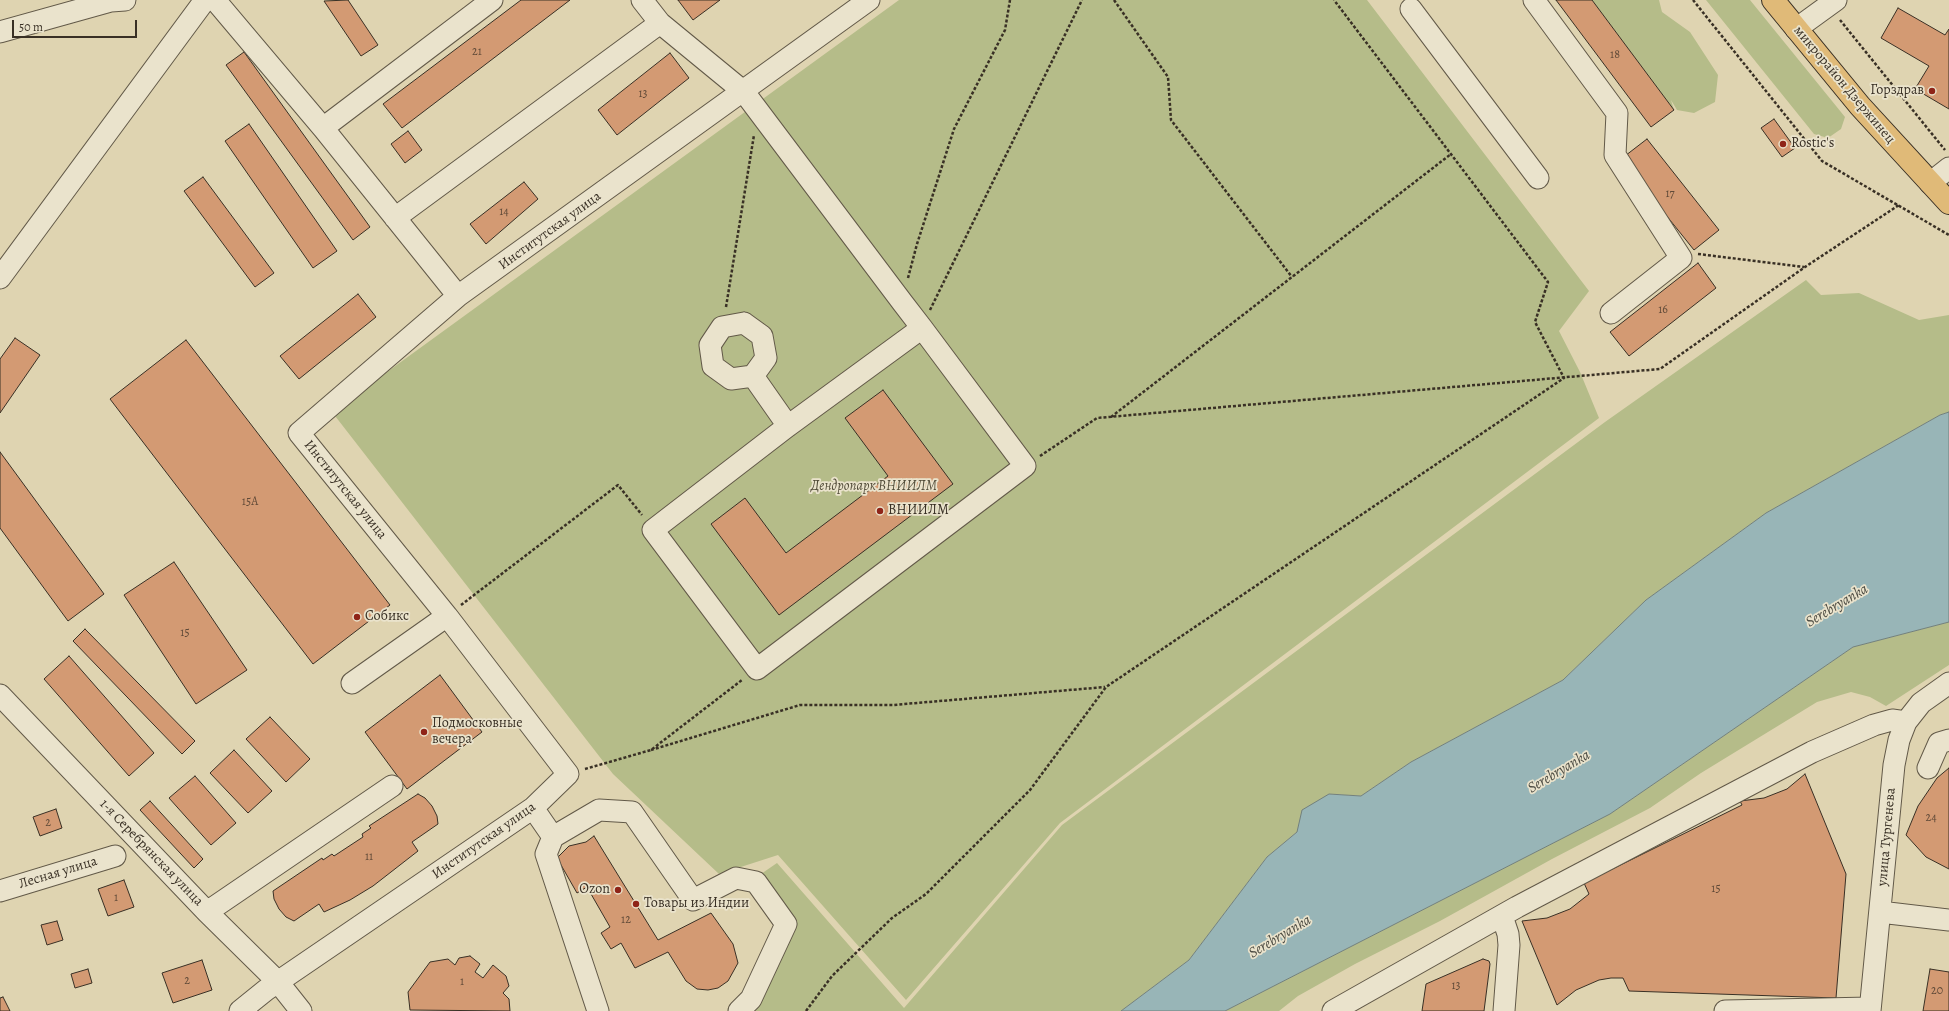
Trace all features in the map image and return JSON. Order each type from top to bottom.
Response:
[{"type":"main road","name":"микрорайон Дзержинец","points":[[1773,0],[1860,106],[1949,203]]},
{"type":"street","points":[[0,32],[111,1],[125,0]]},
{"type":"street","points":[[0,278],[205,0]]},
{"type":"street","points":[[215,0],[323,128],[458,296]]},
{"type":"street","points":[[323,128],[492,0]]},
{"type":"street","points":[[642,0],[660,23],[744,92],[922,328],[1025,466],[757,669],[653,530],[788,426],[922,328]]},
{"type":"street","name":"Институтская улица","points":[[240,1011],[278,982],[533,808],[568,774],[447,616],[299,433],[458,296],[744,92],[869,0]]},
{"type":"street","points":[[1534,0],[1617,113],[1615,155],[1681,258],[1611,314]]},
{"type":"street","points":[[1413,3],[1538,178]]},
{"type":"street","points":[[1796,29],[1832,3]]},
{"type":"street","points":[[396,218],[660,23]]},
{"type":"street","points":[[1930,183],[1948,161]]},
{"type":"street","points":[[744,323],[762,336],[766,358],[753,376],[731,379],[713,366],[710,345],[722,327],[744,323]]},
{"type":"street","points":[[753,376],[788,426]]},
{"type":"street","points":[[352,683],[447,616]]},
{"type":"street","name":"улица Тургенева","points":[[1870,1010],[1894,765],[1899,740],[1906,722],[1921,703],[1949,683]]},
{"type":"street","name":"1-я Серебрянская улица","points":[[0,695],[207,912],[278,982],[301,1011]]},
{"type":"street","points":[[1333,1011],[1502,916],[1846,736],[1892,720],[1906,722]]},
{"type":"street","points":[[1928,768],[1939,743],[1949,740]]},
{"type":"street","points":[[207,912],[392,786]]},
{"type":"street","points":[[533,808],[553,837]]},
{"type":"street","points":[[598,1011],[546,854],[553,837],[599,810],[632,812],[693,900],[736,878],[756,882],[786,924],[751,999],[739,1011]]},
{"type":"street","name":"Лесная улица","points":[[0,891],[115,856]]},
{"type":"street","points":[[1880,912],[1949,920]]},
{"type":"street","points":[[1502,916],[1508,934],[1509,945],[1504,1011]]},
{"type":"street","points":[[1725,1011],[1870,1010]]},
{"type":"path","points":[[902,302],[917,244],[954,129],[1005,30],[1010,0]]},
{"type":"path","points":[[922,328],[1082,0]]},
{"type":"path","points":[[1114,0],[1168,77],[1171,120],[1292,277]]},
{"type":"path","points":[[1334,0],[1548,282],[1535,322],[1564,378]]},
{"type":"path","points":[[1693,0],[1822,161],[1949,235]]},
{"type":"path","points":[[1832,3],[1948,161]]},
{"type":"path","points":[[722,327],[757,110]]},
{"type":"path","points":[[1110,417],[1451,154]]},
{"type":"path","points":[[1025,466],[1097,418],[1660,370],[1805,267],[1899,205]]},
{"type":"path","points":[[1681,258],[1700,254],[1805,267]]},
{"type":"path","points":[[806,1011],[832,976],[892,918],[926,894],[1030,790],[1106,687],[1564,378]]},
{"type":"path","points":[[447,616],[618,485],[653,530]]},
{"type":"path","points":[[651,750],[757,669]]},
{"type":"path","points":[[568,774],[800,705],[892,704],[1106,687]]},
{"type":"green space","name":"Дендропарк ВНИИЛМ","points":[[899,0],[1367,0],[1589,291],[1559,331],[1580,372],[1599,418],[1060,823],[906,1000],[778,855],[719,874],[613,774],[332,412]]},
{"type":"green space","points":[[1592,0],[1659,0],[1662,12],[1690,32],[1718,75],[1715,102],[1694,113],[1677,110],[1671,100],[1674,110]]},
{"type":"green space","points":[[1706,0],[1750,0],[1845,117],[1841,129],[1828,138],[1814,134]]},
{"type":"green space","points":[[1806,280],[1821,295],[1859,293],[1919,320],[1949,315],[1949,412],[1940,415],[1766,513],[1646,600],[1563,680],[1411,762],[1361,796],[1329,794],[1297,832],[1267,857],[1189,960],[1121,1011],[733,1011],[786,917],[761,874],[777,863],[904,1008],[1062,825],[1605,422]]},
{"type":"green space","points":[[1949,622],[1949,665],[1886,706],[1870,697],[1851,692],[1817,702],[1701,773],[1650,808],[1552,859],[1440,921],[1355,964],[1298,996],[1279,1011],[1225,1011],[1610,814],[1853,647]]},
{"type":"water","name":"Serebryanka","points":[[1949,412],[1949,622],[1853,647],[1610,814],[1225,1011],[1121,1011],[1189,960],[1267,857],[1297,832],[1302,810],[1329,794],[1361,796],[1411,762],[1563,680],[1646,600],[1766,513],[1940,415]]},
{"type":"building","points":[[348,0],[378,45],[361,56],[324,1]]},
{"type":"building","points":[[521,0],[570,0],[402,128],[383,104]]},
{"type":"building","points":[[678,0],[720,0],[693,20]]},
{"type":"building","points":[[1556,0],[1592,0],[1674,110],[1651,127]]},
{"type":"building","points":[[1898,8],[1945,35],[1949,29],[1949,109],[1915,89],[1929,66],[1881,38]]},
{"type":"building","points":[[244,52],[370,227],[353,240],[226,65]]},
{"type":"building","points":[[670,53],[689,78],[617,135],[598,110]]},
{"type":"building","points":[[1774,119],[1795,148],[1782,157],[1761,128]]},
{"type":"building","points":[[249,124],[337,251],[313,268],[225,141]]},
{"type":"building","points":[[408,131],[422,150],[405,163],[391,144]]},
{"type":"building","points":[[1647,139],[1719,230],[1694,250],[1621,159]]},
{"type":"building","points":[[203,177],[274,273],[255,287],[184,191]]},
{"type":"building","points":[[524,182],[538,199],[486,244],[470,224]]},
{"type":"building","points":[[1698,263],[1716,288],[1629,356],[1610,332]]},
{"type":"building","points":[[358,294],[376,317],[299,379],[280,356]]},
{"type":"building","points":[[15,338],[40,355],[0,413],[0,359]]},
{"type":"building","points":[[186,340],[390,605],[313,664],[110,399]]},
{"type":"building","name":"ВНИИЛМ","points":[[883,390],[953,484],[779,615],[711,524],[745,498],[786,553],[888,476],[845,418]]},
{"type":"building","points":[[0,452],[104,594],[68,621],[0,528]]},
{"type":"building","points":[[174,562],[247,670],[196,704],[124,595]]},
{"type":"building","points":[[85,629],[195,741],[182,754],[73,641]]},
{"type":"building","points":[[69,656],[154,753],[129,776],[44,679]]},
{"type":"building","name":"Подмосковные вечера","points":[[440,675],[482,732],[407,789],[365,732]]},
{"type":"building","points":[[270,717],[310,759],[286,782],[246,739]]},
{"type":"building","points":[[234,750],[272,791],[248,813],[210,773]]},
{"type":"building","points":[[1949,768],[1949,869],[1926,857],[1906,835],[1918,806],[1937,778]]},
{"type":"building","points":[[1805,774],[1846,874],[1836,998],[1629,991],[1623,978],[1611,978],[1599,980],[1576,990],[1557,1005],[1522,921],[1547,918],[1570,909],[1589,894],[1584,883],[1742,805],[1740,801],[1764,798],[1787,789]]},
{"type":"building","points":[[195,776],[236,823],[211,845],[169,798]]},
{"type":"building","points":[[418,794],[425,798],[432,806],[437,816],[438,824],[412,842],[418,851],[373,886],[350,900],[324,912],[319,904],[294,921],[286,917],[279,909],[274,899],[273,891],[322,858],[323,860],[332,854],[334,856],[363,837],[362,834],[371,828],[369,826]]},
{"type":"building","points":[[150,801],[203,859],[194,868],[140,810]]},
{"type":"building","points":[[56,809],[62,828],[40,836],[33,817]]},
{"type":"building","points":[[594,836],[658,940],[711,913],[733,944],[738,963],[728,981],[718,988],[708,990],[697,989],[686,981],[668,952],[635,968],[621,943],[611,949],[601,933],[610,927],[587,887],[577,893],[557,858],[569,846],[586,842]]},
{"type":"building","points":[[124,880],[134,907],[108,916],[98,889]]},
{"type":"building","points":[[57,921],[63,940],[47,945],[41,925]]},
{"type":"building","points":[[470,956],[480,964],[475,972],[483,978],[493,965],[506,976],[509,986],[503,993],[509,999],[510,1011],[410,1010],[408,992],[430,962],[448,959],[455,965],[459,958]]},
{"type":"building","points":[[1483,959],[1489,961],[1490,964],[1484,1011],[1422,1011],[1426,984]]},
{"type":"building","points":[[202,960],[212,990],[173,1003],[162,973]]},
{"type":"building","points":[[88,969],[92,983],[75,988],[71,974]]},
{"type":"building","points":[[1930,969],[1949,972],[1949,1011],[1923,1011]]},
{"type":"building","points":[[3,997],[10,1011],[0,1011],[0,998]]},
{"type":"place","name":"Горздрав","points":[[1932,91]]},
{"type":"place","name":"Rostic's","points":[[1783,144]]},
{"type":"place","name":"ВНИИЛМ","points":[[880,511]]},
{"type":"place","name":"Собикс","points":[[357,617]]},
{"type":"place","name":"Подмосковные вечера","points":[[424,732]]},
{"type":"place","name":"Ozon","points":[[618,890]]},
{"type":"place","name":"Товары из Индии","points":[[636,904]]}]
